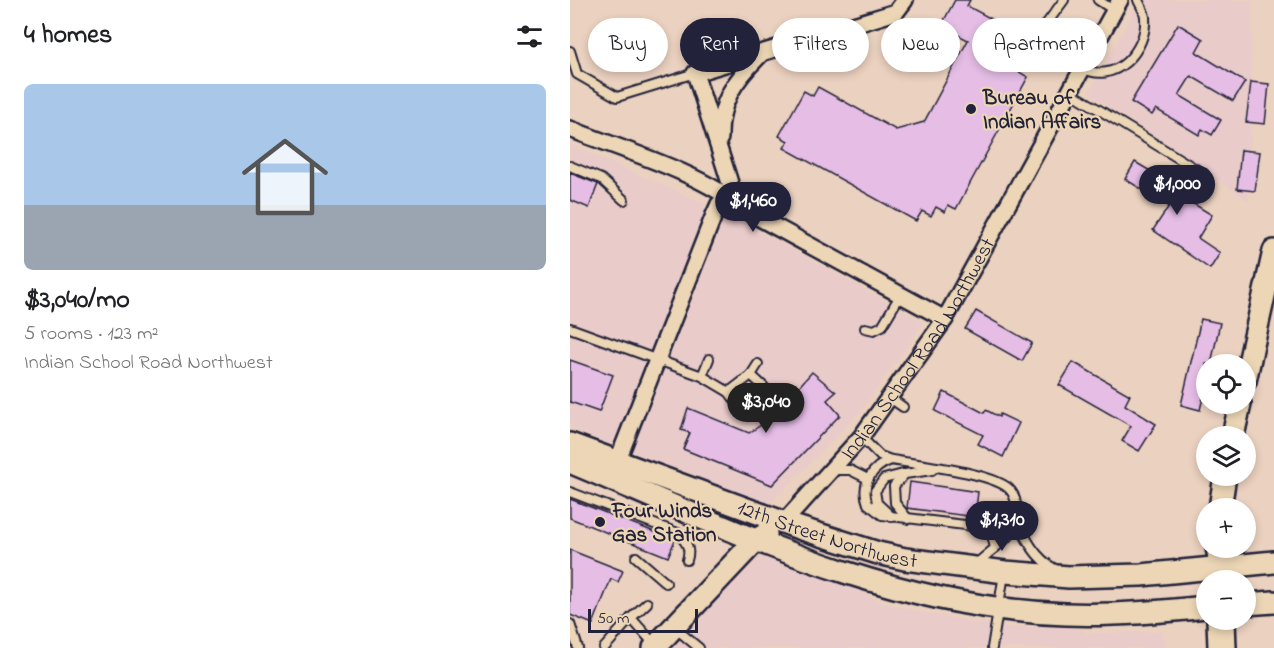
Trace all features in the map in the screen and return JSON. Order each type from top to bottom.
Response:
[{"type":"highway","points":[[1221,630],[1222,648]]},
{"type":"main road","points":[[1251,354],[1274,251]]},
{"type":"main road","name":"12th Street Northwest","points":[[570,444],[784,522],[878,553],[971,568],[1070,577],[1141,575],[1220,565],[1274,562]]},
{"type":"main road","name":"12th Street Northwest","points":[[570,462],[756,540],[899,588],[1000,608],[1064,614],[1142,614],[1196,608]]},
{"type":"main road","name":"Indian School Road Northwest","points":[[655,647],[756,540],[784,522]]},
{"type":"main road","points":[[1256,603],[1274,602]]},
{"type":"street","points":[[617,462],[714,215],[719,204],[729,196],[730,183],[695,73],[896,12],[905,0]]},
{"type":"street","name":"Indian School Road Northwest","points":[[1107,24],[1117,5]]},
{"type":"street","points":[[720,150],[720,122],[724,104],[740,75],[762,53]]},
{"type":"street","name":"Indian School Road Northwest","points":[[784,522],[861,437],[945,319],[1081,72]]},
{"type":"street","points":[[571,132],[667,167],[729,196],[743,209],[945,319]]},
{"type":"lane","points":[[1051,18],[1064,0]]},
{"type":"lane","points":[[1098,0],[1117,5]]},
{"type":"lane","points":[[1090,72],[1093,74],[1116,71],[1136,53],[1143,35],[1146,16],[1138,0]]},
{"type":"lane","points":[[570,51],[577,74],[617,97],[695,73]]},
{"type":"lane","points":[[1070,92],[1204,174]]},
{"type":"lane","points":[[570,166],[601,179],[624,200]]},
{"type":"lane","points":[[865,328],[874,330],[882,326],[901,294]]},
{"type":"lane","points":[[570,328],[702,376],[729,392],[741,408],[749,411],[758,406],[765,396],[764,387],[751,375]]},
{"type":"lane","points":[[702,376],[709,359]]},
{"type":"lane","points":[[729,392],[751,375],[758,364]]},
{"type":"lane","points":[[890,398],[903,407]]},
{"type":"lane","points":[[861,437],[880,456],[891,460],[988,478],[1007,486],[1015,498],[1019,520],[1035,553],[1047,565],[1070,577]]},
{"type":"lane","points":[[891,460],[879,465],[868,479],[865,493],[868,504],[875,512],[908,519],[1004,529],[1019,520]]},
{"type":"lane","points":[[893,517],[880,507],[875,491],[884,479],[936,469]]},
{"type":"lane","points":[[831,470],[850,470],[868,479]]},
{"type":"lane","points":[[905,474],[896,482],[893,494],[897,508],[908,519]]},
{"type":"lane","points":[[570,492],[678,533],[686,542],[689,553],[687,560]]},
{"type":"lane","points":[[971,568],[1012,533],[1019,520]]},
{"type":"lane","points":[[987,528],[992,535],[995,548]]},
{"type":"lane","points":[[636,557],[666,583]]},
{"type":"lane","points":[[992,648],[1005,572]]},
{"type":"lane","points":[[604,648],[647,603]]},
{"type":"lane","points":[[631,618],[655,647]]},
{"type":"lane","points":[[570,624],[578,648]]},
{"type":"lane","points":[[674,627],[699,648]]},
{"type":"shaded area","points":[[1140,0],[1252,0],[1249,201],[1089,93],[1101,72],[1107,72],[1107,60]]},
{"type":"shaded area","points":[[570,145],[730,215],[924,322],[860,412],[768,505],[691,478],[570,428]]},
{"type":"shaded area","points":[[768,556],[848,583],[881,603],[959,620],[1010,627],[1075,627],[1088,633],[1162,632],[1166,648],[669,648],[758,557]]},
{"type":"building","name":"Bureau of Indian Affairs","points":[[955,0],[970,0],[967,6],[990,18],[972,18],[972,72],[1019,72],[1028,77],[956,209],[948,205],[945,212],[936,207],[931,216],[922,211],[916,221],[784,148],[788,141],[779,136],[804,91],[813,96],[818,87],[896,130],[924,122],[951,72],[960,72],[960,55],[968,40],[960,36],[960,18],[945,18]]},
{"type":"building","points":[[1178,24],[1203,39],[1196,52],[1245,82],[1233,101],[1191,76],[1179,95],[1221,120],[1212,135],[1202,129],[1199,135],[1156,109],[1152,115],[1131,102]]},
{"type":"building","points":[[1251,82],[1269,84],[1265,124],[1246,122]]},
{"type":"building","points":[[1241,150],[1260,152],[1255,191],[1237,189]]},
{"type":"building","points":[[1135,162],[1169,182],[1166,187],[1212,215],[1198,238],[1220,253],[1210,269],[1153,230],[1169,206],[1125,179]]},
{"type":"building","points":[[570,173],[598,184],[589,208],[570,200]]},
{"type":"building","points":[[976,311],[1032,343],[1022,361],[965,329]]},
{"type":"building","points":[[1201,319],[1220,323],[1213,354],[1196,354],[1196,409],[1181,405]]},
{"type":"building","points":[[570,360],[613,375],[599,412],[570,402]]},
{"type":"building","points":[[1073,362],[1130,395],[1125,405],[1156,424],[1139,451],[1122,441],[1131,426],[1059,385]]},
{"type":"building","points":[[812,372],[836,392],[827,400],[840,415],[772,485],[683,449],[690,433],[681,430],[688,408],[749,433],[767,421],[758,413],[768,403],[777,411]]},
{"type":"building","points":[[752,387],[759,395],[749,404],[742,398]]},
{"type":"building","points":[[944,392],[984,413],[986,410],[999,417],[1000,414],[1019,423],[1003,457],[978,444],[983,435],[935,411]]},
{"type":"building","points":[[910,482],[978,492],[975,517],[907,508]]},
{"type":"building","points":[[570,499],[675,540],[668,557],[570,518]]},
{"type":"building","points":[[570,550],[623,571],[618,582],[611,579],[593,624],[570,615]]},
{"type":"place","name":"Bureau of Indian Affairs","points":[[971,109]]},
{"type":"place","name":"Four Winds Gas Station","points":[[600,522]]}]
